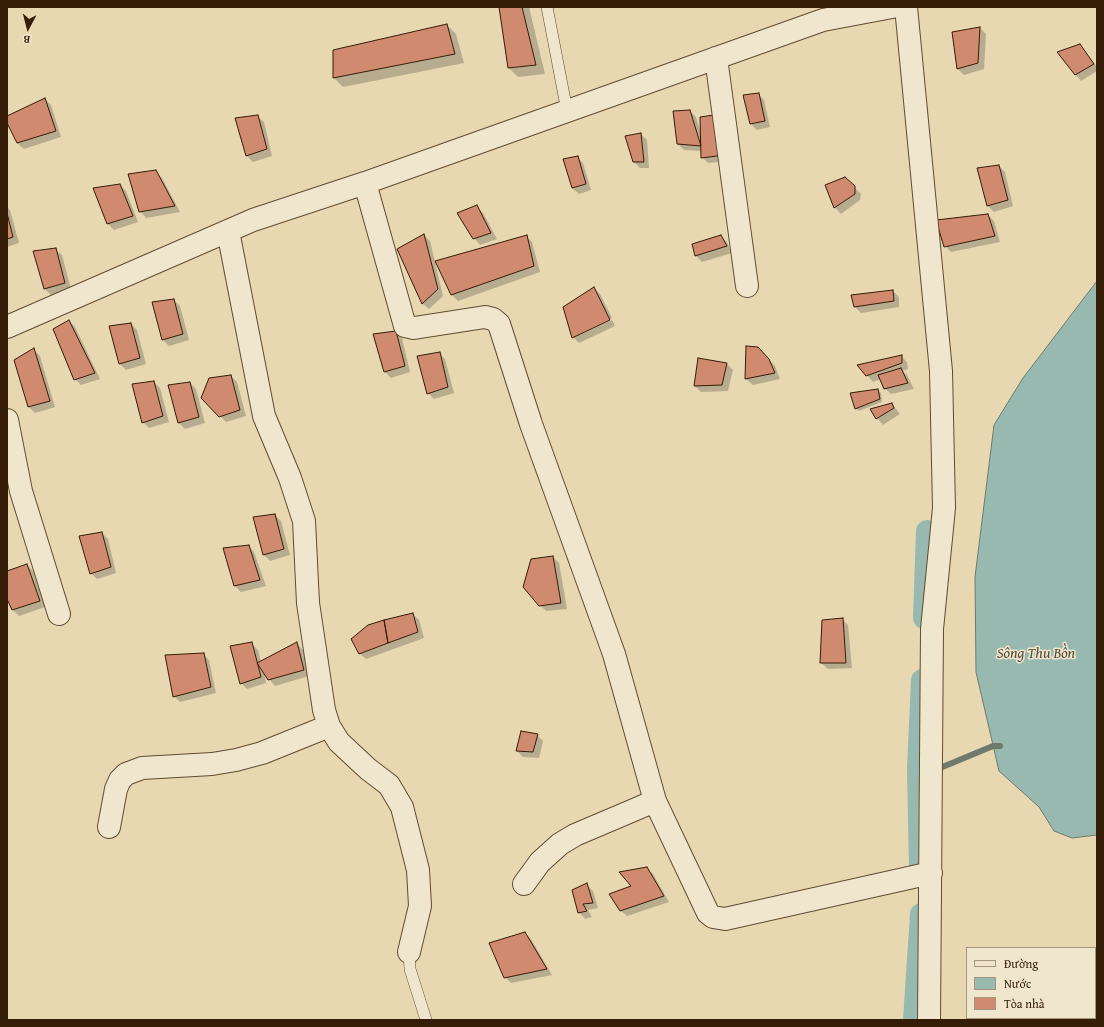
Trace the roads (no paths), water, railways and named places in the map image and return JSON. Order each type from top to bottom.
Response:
[{"type":"street","points":[[7,327],[253,220],[365,183],[716,58],[821,14],[892,7]]},
{"type":"street","points":[[906,7],[941,371],[944,508],[932,629],[924,875],[929,1020]]},
{"type":"street","points":[[716,58],[747,286]]},
{"type":"street","points":[[365,183],[405,326],[414,328],[485,317],[493,319],[499,324],[531,424],[614,654],[656,801],[708,913],[717,919],[725,919],[924,875]]},
{"type":"street","points":[[228,231],[264,416],[290,478],[304,521],[308,603],[324,710],[329,726],[339,742],[368,769],[390,785],[402,807],[418,870],[420,906],[409,952]]},
{"type":"street","points":[[7,420],[20,492],[59,614]]},
{"type":"street","points":[[109,827],[116,790],[120,780],[126,774],[142,768],[212,764],[236,760],[262,752],[329,726]]},
{"type":"street","points":[[524,884],[540,862],[560,844],[575,835],[656,801]]},
{"type":"lane","points":[[547,7],[567,111]]},
{"type":"lane","points":[[409,952],[410,969],[426,1020]]},
{"type":"water","name":"Sông Thu Bồn","points":[[1097,281],[1097,835],[1072,838],[1054,831],[1039,807],[999,771],[976,672],[975,577],[994,425],[1023,378]]},
{"type":"waterway","points":[[924,618],[927,531]]},
{"type":"waterway","points":[[920,871],[918,768],[922,680]]},
{"type":"waterway","points":[[940,768],[993,746],[1000,746]]},
{"type":"waterway","points":[[914,1020],[921,914]]}]
